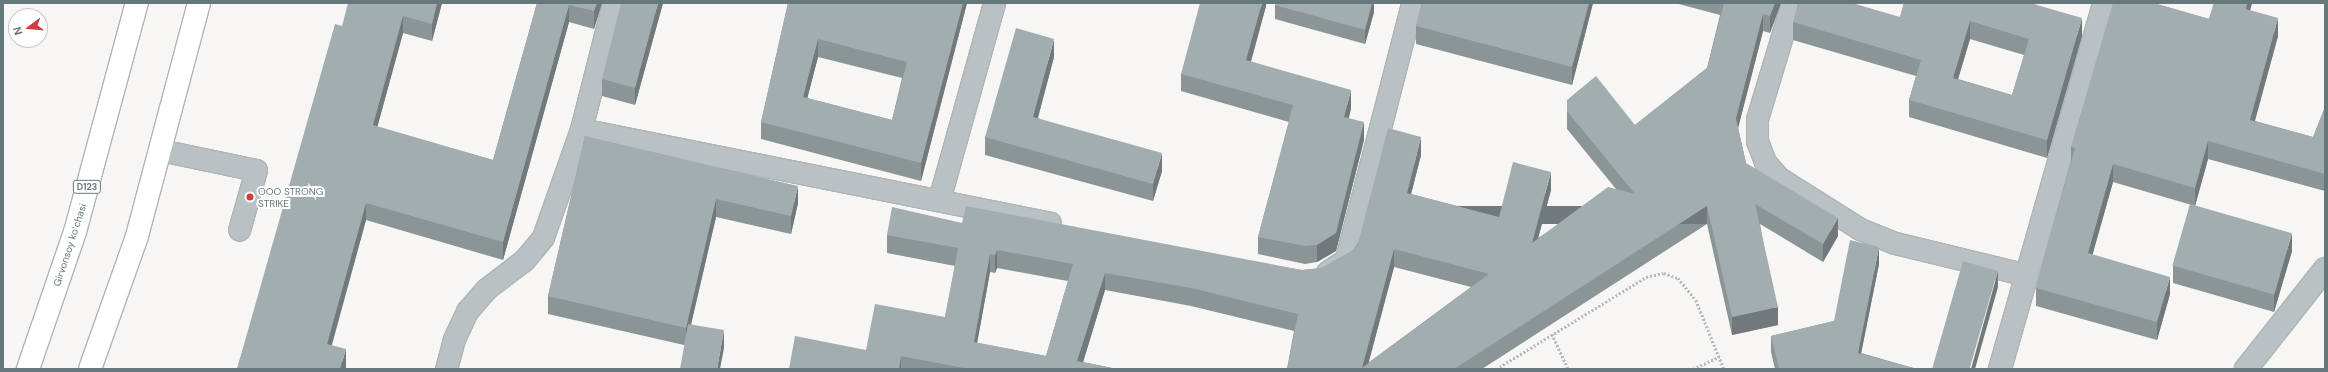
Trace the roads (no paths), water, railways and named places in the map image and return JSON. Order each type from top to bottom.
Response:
[{"type":"main road","name":"Girvonsoy koʻchasi","points":[[28,369],[75,232],[137,3]]},
{"type":"main road","points":[[90,369],[137,236],[199,3]]},
{"type":"street","points":[[2000,369],[2104,3]]},
{"type":"street","points":[[2246,369],[2325,269]]},
{"type":"lane","points":[[446,369],[454,339],[467,311],[486,289],[524,260],[542,237],[581,129],[614,3]]},
{"type":"lane","points":[[940,200],[994,3]]},
{"type":"lane","points":[[1304,276],[1334,269],[1346,259],[1412,3]]},
{"type":"lane","points":[[1792,3],[1757,119],[1757,141],[1765,162],[1778,178],[1860,229],[1895,243],[2027,275]]},
{"type":"lane","points":[[581,129],[790,174],[940,200],[1070,227]]},
{"type":"lane","points":[[160,150],[256,170],[239,230]]},
{"type":"place","name":"OOO STRONG STRIKE","points":[[250,197]]}]
